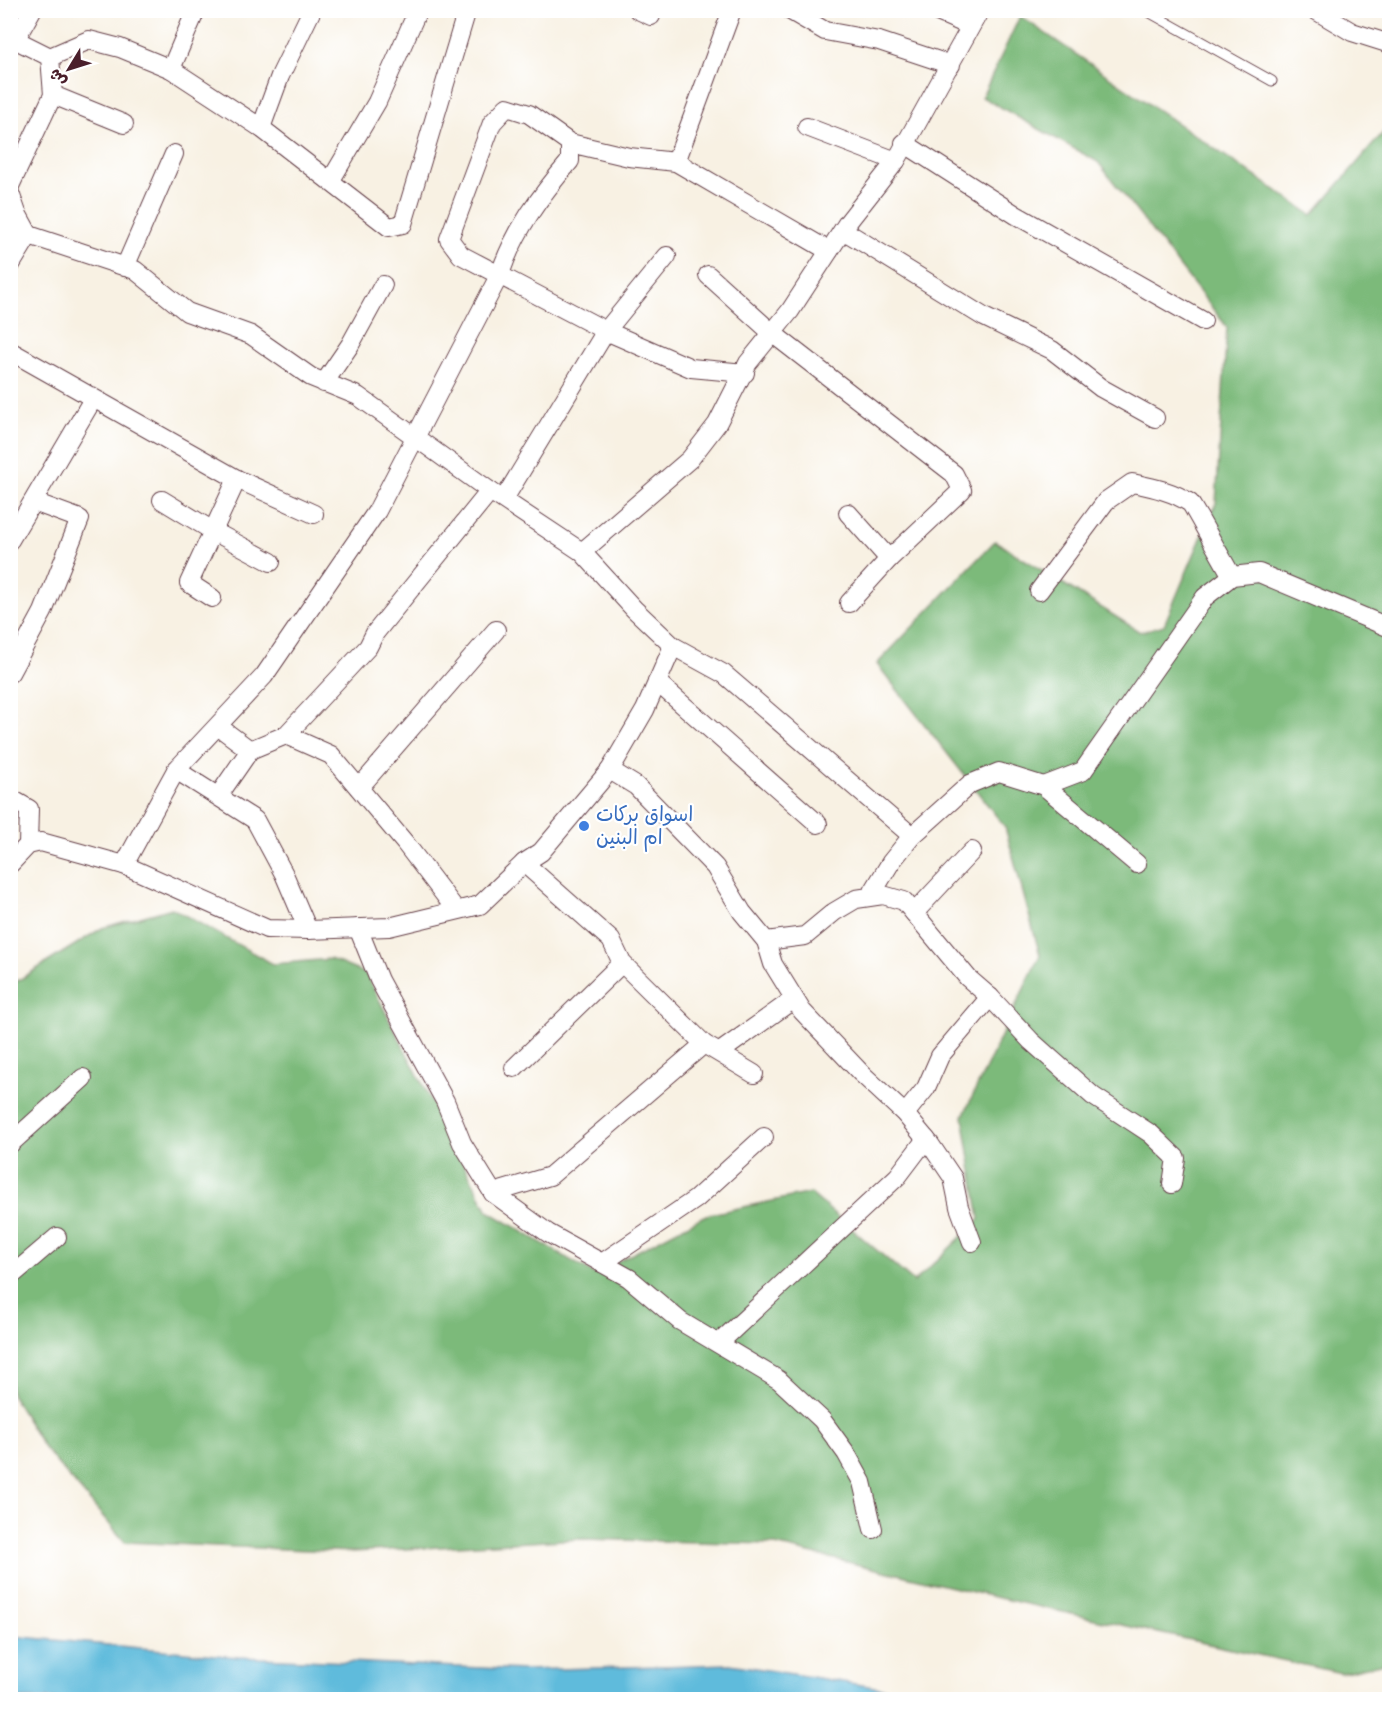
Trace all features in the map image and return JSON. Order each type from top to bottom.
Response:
[{"type":"street","points":[[32,10],[13,39],[50,57],[89,40],[120,48],[171,69],[261,128],[332,180],[389,227],[403,224],[467,10]]},
{"type":"street","points":[[171,69],[196,10]]},
{"type":"street","points":[[261,128],[280,76],[312,10]]},
{"type":"street","points":[[332,180],[377,102],[418,10]]},
{"type":"street","points":[[676,162],[732,10]]},
{"type":"street","points":[[789,10],[825,31],[879,41],[951,65]]},
{"type":"street","points":[[582,552],[690,459],[717,424],[745,373],[748,363],[772,333],[843,230],[896,161],[904,142],[951,65],[975,18],[933,10]]},
{"type":"street","points":[[1315,10],[1352,32],[1389,44]]},
{"type":"street","points":[[10,186],[53,95],[50,57]]},
{"type":"street","points":[[53,95],[124,124]]},
{"type":"street","points":[[745,373],[691,368],[606,331],[461,255],[449,239],[492,123],[507,107],[529,114],[570,143],[629,157],[676,162],[829,251]]},
{"type":"street","points":[[807,127],[896,161]]},
{"type":"street","points":[[904,142],[1016,215],[1203,321]]},
{"type":"street","points":[[124,865],[176,770],[219,727],[264,676],[376,511],[500,274],[510,244],[540,195],[570,161],[570,143]]},
{"type":"street","points":[[125,267],[174,154]]},
{"type":"street","points":[[10,193],[17,213],[29,235],[135,270],[187,312],[251,335],[311,377],[358,396],[415,438],[582,552],[634,609],[673,646],[724,674],[912,836]]},
{"type":"street","points":[[843,230],[984,317],[1052,350],[1101,388],[1155,418]]},
{"type":"street","points":[[10,266],[29,235]]},
{"type":"street","points":[[219,795],[250,750],[286,735],[368,647],[375,633],[497,495],[606,331],[667,256]]},
{"type":"street","points":[[708,275],[772,333],[954,474],[962,489],[849,603]]},
{"type":"street","points":[[324,383],[350,345],[383,285]]},
{"type":"street","points":[[10,351],[237,478],[314,514]]},
{"type":"street","points":[[10,540],[93,399]]},
{"type":"street","points":[[212,598],[189,583],[237,478]]},
{"type":"street","points":[[1039,591],[1106,501],[1132,483],[1159,489],[1191,504],[1212,545],[1232,576]]},
{"type":"street","points":[[162,500],[271,562]]},
{"type":"street","points":[[10,673],[43,612],[80,519],[34,502]]},
{"type":"street","points":[[848,513],[890,560]]},
{"type":"street","points":[[1044,786],[1083,771],[1205,597],[1232,576],[1259,573],[1389,628]]},
{"type":"street","points":[[359,788],[496,630]]},
{"type":"street","points":[[10,864],[28,844],[41,842],[124,865],[267,929],[389,927],[480,905],[524,863],[541,852],[610,770],[645,710],[673,646]]},
{"type":"street","points":[[657,682],[818,824]]},
{"type":"street","points":[[219,727],[250,750]]},
{"type":"street","points":[[286,735],[331,755],[405,843],[456,910]]},
{"type":"street","points":[[176,770],[219,795],[255,820],[284,874],[308,930]]},
{"type":"street","points":[[610,770],[636,786],[715,867],[742,912],[766,941],[773,964],[802,1011],[905,1114],[926,1139],[953,1178],[959,1208],[972,1242]]},
{"type":"street","points":[[871,895],[891,862],[912,836],[970,784],[999,772],[1044,786],[1137,864]]},
{"type":"street","points":[[10,798],[29,809],[28,844]]},
{"type":"street","points":[[914,913],[972,851]]},
{"type":"street","points":[[524,863],[611,940],[622,963],[704,1044],[754,1074]]},
{"type":"street","points":[[766,941],[805,936],[834,912],[871,895],[904,901],[968,978],[990,997],[1031,1041],[1093,1096],[1151,1134],[1176,1158],[1172,1184]]},
{"type":"street","points":[[358,928],[379,980],[445,1101],[462,1143],[494,1192],[548,1233],[629,1278],[680,1321],[779,1380],[822,1420],[846,1454],[862,1482],[873,1529]]},
{"type":"street","points":[[514,1068],[622,963]]},
{"type":"street","points":[[905,1114],[926,1089],[940,1056],[990,997]]},
{"type":"street","points":[[720,1052],[794,999]]},
{"type":"street","points":[[494,1192],[550,1176],[704,1044]]},
{"type":"street","points":[[10,1144],[83,1078]]},
{"type":"street","points":[[602,1263],[696,1199],[764,1137]]},
{"type":"street","points":[[719,1343],[898,1176],[926,1139]]},
{"type":"street","points":[[10,1277],[57,1237]]},
{"type":"lane","points":[[1145,10],[1272,81]]},
{"type":"green space","points":[[1020,16],[1312,215],[1389,126],[1389,1662],[1341,1673],[994,1597],[771,1544],[581,1539],[353,1552],[125,1542],[44,1448],[11,1394],[11,985],[102,928],[172,908],[273,964],[330,959],[366,974],[488,1211],[594,1274],[706,1215],[810,1193],[914,1282],[980,1219],[963,1116],[1040,955],[1005,827],[877,664],[995,541],[1140,632],[1164,625],[1216,503],[1227,327],[1098,162],[982,97]]},
{"type":"water","points":[[11,1636],[238,1657],[525,1670],[730,1664],[950,1699],[11,1699]]},
{"type":"place","name":"اسواق بركات ام البنين","points":[[584,826]]}]
